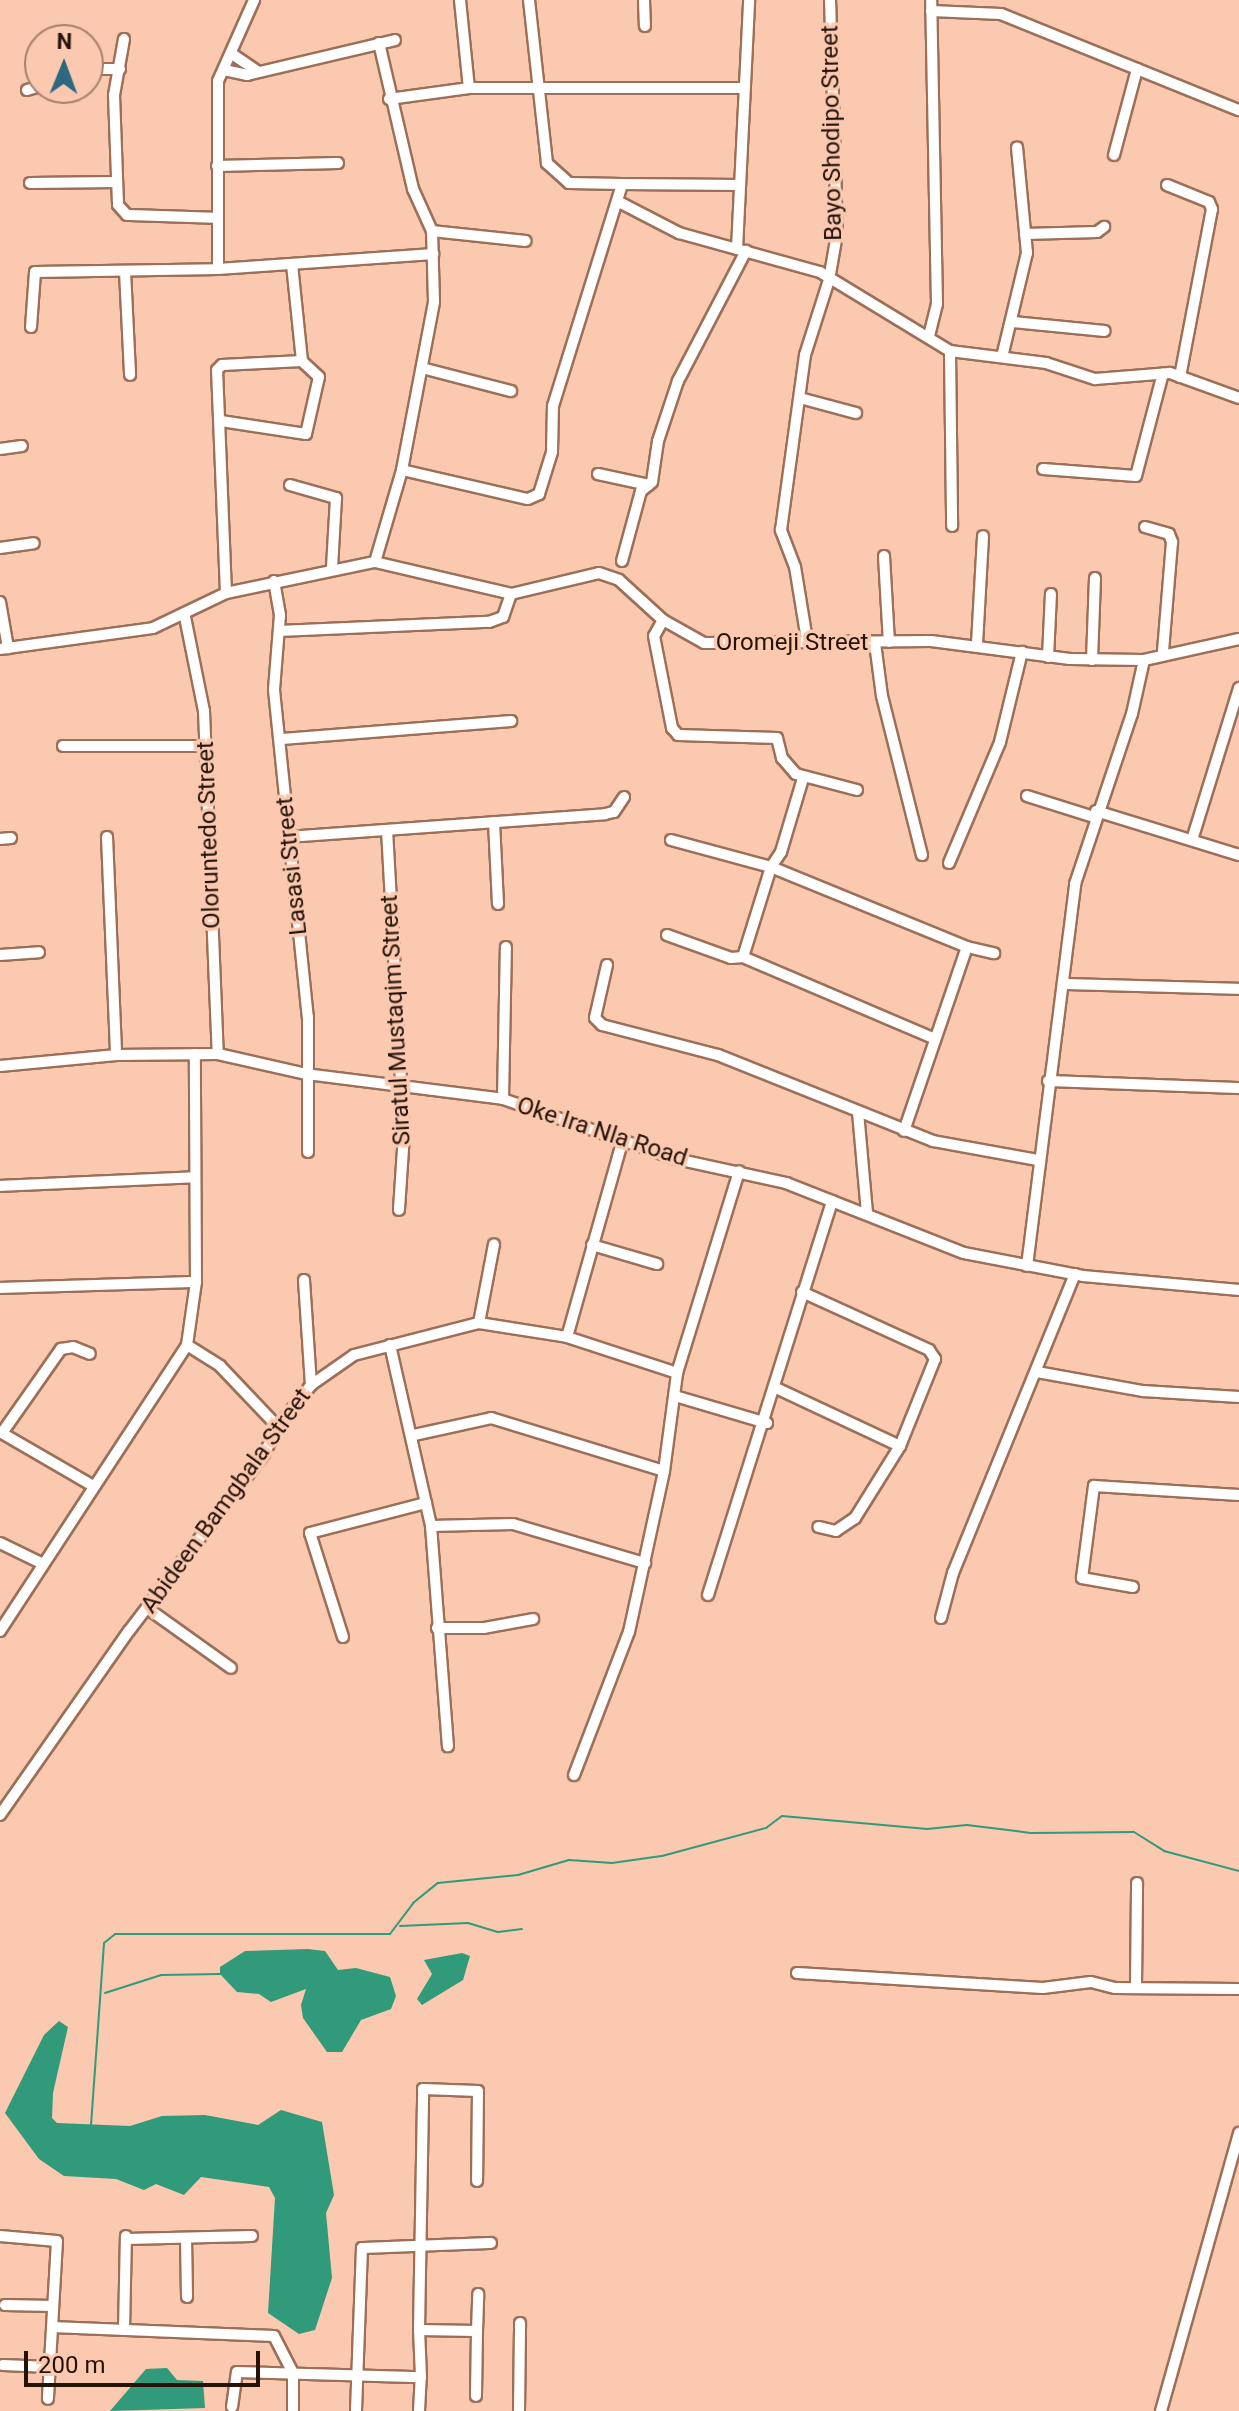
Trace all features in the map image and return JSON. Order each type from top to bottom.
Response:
[{"type":"street","points":[[218,269],[217,92],[254,0]]},
{"type":"street","points":[[460,0],[469,88]]},
{"type":"street","points":[[529,0],[542,88],[547,163],[569,183],[740,185]]},
{"type":"street","points":[[644,0],[645,26]]},
{"type":"street","points":[[622,561],[641,491],[649,485],[678,381],[742,250],[740,185],[749,0]]},
{"type":"street","name":"Bayo Shodipo Street","points":[[807,640],[795,567],[781,530],[805,355],[829,280],[837,234],[830,0]]},
{"type":"street","points":[[929,336],[937,304],[931,6],[990,11],[1239,110]]},
{"type":"street","points":[[124,39],[114,95],[118,205],[127,215],[216,218]]},
{"type":"street","points":[[224,70],[235,76],[395,40]]},
{"type":"street","points":[[375,562],[402,470],[434,302],[432,231],[413,189],[389,99],[379,43]]},
{"type":"street","points":[[232,54],[257,71]]},
{"type":"street","points":[[104,69],[120,69]]},
{"type":"street","points":[[1114,155],[1137,69]]},
{"type":"street","points":[[389,99],[469,88],[744,88]]},
{"type":"street","points":[[1002,357],[1023,283],[1025,234],[1017,147]]},
{"type":"street","points":[[217,166],[338,163]]},
{"type":"street","points":[[30,183],[117,182]]},
{"type":"street","points":[[402,470],[534,498],[552,452],[553,406],[619,202],[622,184]]},
{"type":"street","points":[[1167,185],[1209,202],[1212,209],[1180,377]]},
{"type":"street","points":[[619,202],[679,233],[742,250],[829,280],[950,351],[1046,363],[1095,379],[1163,373],[1239,398]]},
{"type":"street","points":[[1025,234],[1097,232],[1104,227]]},
{"type":"street","points":[[432,231],[525,241]]},
{"type":"street","points":[[31,327],[35,272],[218,269],[433,254]]},
{"type":"street","points":[[221,421],[306,434],[319,377],[302,361],[292,265]]},
{"type":"street","points":[[125,271],[130,375]]},
{"type":"street","points":[[1013,322],[1105,331]]},
{"type":"street","points":[[950,351],[952,526]]},
{"type":"street","points":[[226,593],[216,433],[221,421],[218,366],[302,361]]},
{"type":"street","points":[[422,368],[511,391]]},
{"type":"street","points":[[1043,469],[1136,476],[1163,373]]},
{"type":"street","points":[[800,398],[856,413]]},
{"type":"street","points":[[0,449],[22,446]]},
{"type":"street","points":[[598,474],[649,485]]},
{"type":"street","points":[[290,485],[336,498],[332,568]]},
{"type":"street","points":[[1145,527],[1169,534],[1172,542],[1163,652]]},
{"type":"street","points":[[977,644],[983,536]]},
{"type":"street","points":[[0,548],[34,543]]},
{"type":"street","points":[[884,556],[889,642]]},
{"type":"street","name":"Oromeji Street","points":[[4,649],[153,628],[185,617],[226,593],[332,568],[375,562],[511,594],[599,573],[619,580],[663,620],[704,643],[807,640],[977,644],[1048,657],[1144,660],[1163,652],[1239,639]]},
{"type":"street","points":[[1092,660],[1095,578]]},
{"type":"street","name":"Lasasi Street","points":[[274,581],[279,631],[274,690],[282,739],[287,837],[308,1017],[308,1152]]},
{"type":"street","points":[[279,631],[489,622],[503,617],[511,594]]},
{"type":"street","points":[[1048,657],[1051,594]]},
{"type":"street","points":[[0,602],[4,649]]},
{"type":"street","name":"Oloruntedo Street","points":[[185,617],[199,673],[218,1054]]},
{"type":"street","points":[[663,620],[654,636],[672,728],[685,737],[777,738],[786,765],[803,778],[857,790]]},
{"type":"street","points":[[875,643],[882,696],[922,855]]},
{"type":"street","points":[[949,863],[1000,742],[1022,652]]},
{"type":"street","points":[[1027,1266],[1075,884],[1095,814],[1132,714],[1144,660]]},
{"type":"street","points":[[1192,840],[1239,688]]},
{"type":"street","points":[[282,739],[511,721]]},
{"type":"street","points":[[63,746],[204,746]]},
{"type":"street","points":[[743,957],[771,867],[781,852],[803,778]]},
{"type":"street","points":[[1027,796],[1239,855]]},
{"type":"street","points":[[287,837],[605,814],[614,812],[624,797]]},
{"type":"street","points":[[494,822],[498,904]]},
{"type":"street","name":"Siratul Mustaqim Street","points":[[387,830],[400,1087],[399,1210]]},
{"type":"street","points":[[107,837],[116,1055]]},
{"type":"street","points":[[671,840],[771,867],[967,947],[994,953]]},
{"type":"street","points":[[667,935],[743,957],[933,1038]]},
{"type":"street","points":[[503,1099],[506,947]]},
{"type":"street","points":[[904,1131],[933,1038],[967,947]]},
{"type":"street","points":[[0,955],[39,952]]},
{"type":"street","points":[[607,965],[595,1018],[602,1025],[718,1055],[904,1131],[965,1151],[1038,1160]]},
{"type":"street","points":[[1063,984],[1239,989]]},
{"type":"street","points":[[0,1631],[187,1345],[196,1282],[195,1054]]},
{"type":"street","name":"Oke Ira Nla Road","points":[[0,1066],[116,1055],[218,1054],[306,1074],[503,1099],[622,1143],[739,1171],[832,1201],[964,1253],[1075,1274],[1239,1290]]},
{"type":"street","points":[[1048,1081],[1239,1088]]},
{"type":"street","points":[[858,1112],[867,1213]]},
{"type":"street","points":[[567,1337],[622,1143]]},
{"type":"street","points":[[574,1775],[629,1632],[664,1471],[677,1373],[739,1171]]},
{"type":"street","points":[[0,1186],[195,1177]]},
{"type":"street","points":[[708,1595],[767,1423],[802,1292],[832,1201]]},
{"type":"street","points":[[479,1323],[494,1244]]},
{"type":"street","points":[[592,1245],[657,1264]]},
{"type":"street","points":[[941,1618],[953,1573],[1075,1274]]},
{"type":"street","points":[[304,1280],[311,1385]]},
{"type":"street","points":[[0,1288],[196,1282]]},
{"type":"street","points":[[802,1292],[934,1354],[900,1446],[855,1518],[836,1531],[818,1527]]},
{"type":"street","name":"Abideen Bamgbala Street","points":[[0,1815],[147,1608],[264,1454],[278,1427],[311,1385],[354,1355],[479,1323],[567,1337],[677,1373]]},
{"type":"street","points":[[187,1345],[220,1366],[278,1427]]},
{"type":"street","points":[[390,1345],[414,1435],[431,1526],[448,1746]]},
{"type":"street","points":[[90,1354],[73,1347],[61,1349],[1,1433],[93,1486]]},
{"type":"street","points":[[1037,1372],[1143,1391],[1239,1397]]},
{"type":"street","points":[[776,1388],[900,1446]]},
{"type":"street","points":[[675,1396],[767,1423]]},
{"type":"street","points":[[414,1435],[491,1418],[664,1471]]},
{"type":"street","points":[[1133,1587],[1082,1578],[1094,1486],[1239,1495]]},
{"type":"street","points":[[343,1637],[310,1533],[426,1503]]},
{"type":"street","points":[[431,1526],[513,1524],[645,1563]]},
{"type":"street","points":[[0,1543],[43,1564]]},
{"type":"street","points":[[147,1608],[231,1668]]},
{"type":"street","points":[[437,1628],[484,1628],[533,1619]]},
{"type":"street","points":[[1136,1985],[1137,1883]]},
{"type":"street","points":[[797,1973],[1043,1988],[1091,1982],[1115,1988],[1136,1985],[1239,1989]]},
{"type":"street","points":[[419,2411],[418,2245],[423,2089],[476,2089],[477,2181]]},
{"type":"street","points":[[1161,2411],[1237,2151],[1239,2133]]},
{"type":"street","points":[[0,2236],[56,2238],[48,2399]]},
{"type":"street","points":[[124,2330],[126,2236],[252,2236]]},
{"type":"street","points":[[186,2238],[187,2297]]},
{"type":"street","points":[[356,2411],[361,2250],[491,2243]]},
{"type":"street","points":[[476,2396],[478,2294]]},
{"type":"street","points":[[5,2305],[53,2306]]},
{"type":"street","points":[[519,2411],[520,2323]]},
{"type":"street","points":[[52,2327],[274,2336],[293,2373],[293,2410]]},
{"type":"street","points":[[419,2330],[477,2331]]},
{"type":"street","points":[[3,2365],[50,2367]]},
{"type":"street","points":[[232,2407],[237,2372],[421,2377]]},
{"type":"shaded area","points":[[245,1951],[325,1951],[338,1970],[356,1968],[390,1977],[396,1996],[391,2009],[361,2020],[342,2052],[327,2052],[303,2018],[301,2005],[306,1989],[271,2002],[259,1994],[237,1992],[220,1974],[220,1967]]},
{"type":"shaded area","points":[[462,1953],[470,1956],[463,1980],[422,2005],[417,1999],[432,1974],[424,1960]]},
{"type":"shaded area","points":[[59,2021],[68,2027],[53,2093],[52,2118],[57,2123],[130,2126],[162,2116],[205,2115],[258,2125],[281,2110],[322,2122],[334,2195],[326,2213],[332,2278],[315,2330],[299,2334],[268,2313],[275,2198],[269,2187],[201,2177],[184,2195],[156,2184],[144,2190],[116,2179],[64,2176],[39,2159],[5,2113],[44,2035]]},
{"type":"shaded area","points":[[167,2368],[177,2380],[203,2381],[205,2408],[110,2411],[146,2369]]},
{"type":"waterway","points":[[91,2125],[104,1943],[115,1934],[390,1934],[413,1903],[438,1883],[518,1875],[569,1860],[612,1863],[662,1856],[766,1828],[782,1816],[927,1829],[967,1825],[1031,1833],[1134,1832],[1164,1851],[1239,1871]]},
{"type":"waterway","points":[[400,1926],[468,1923],[498,1932],[522,1929]]},
{"type":"waterway","points":[[105,1993],[161,1975],[220,1974]]}]
